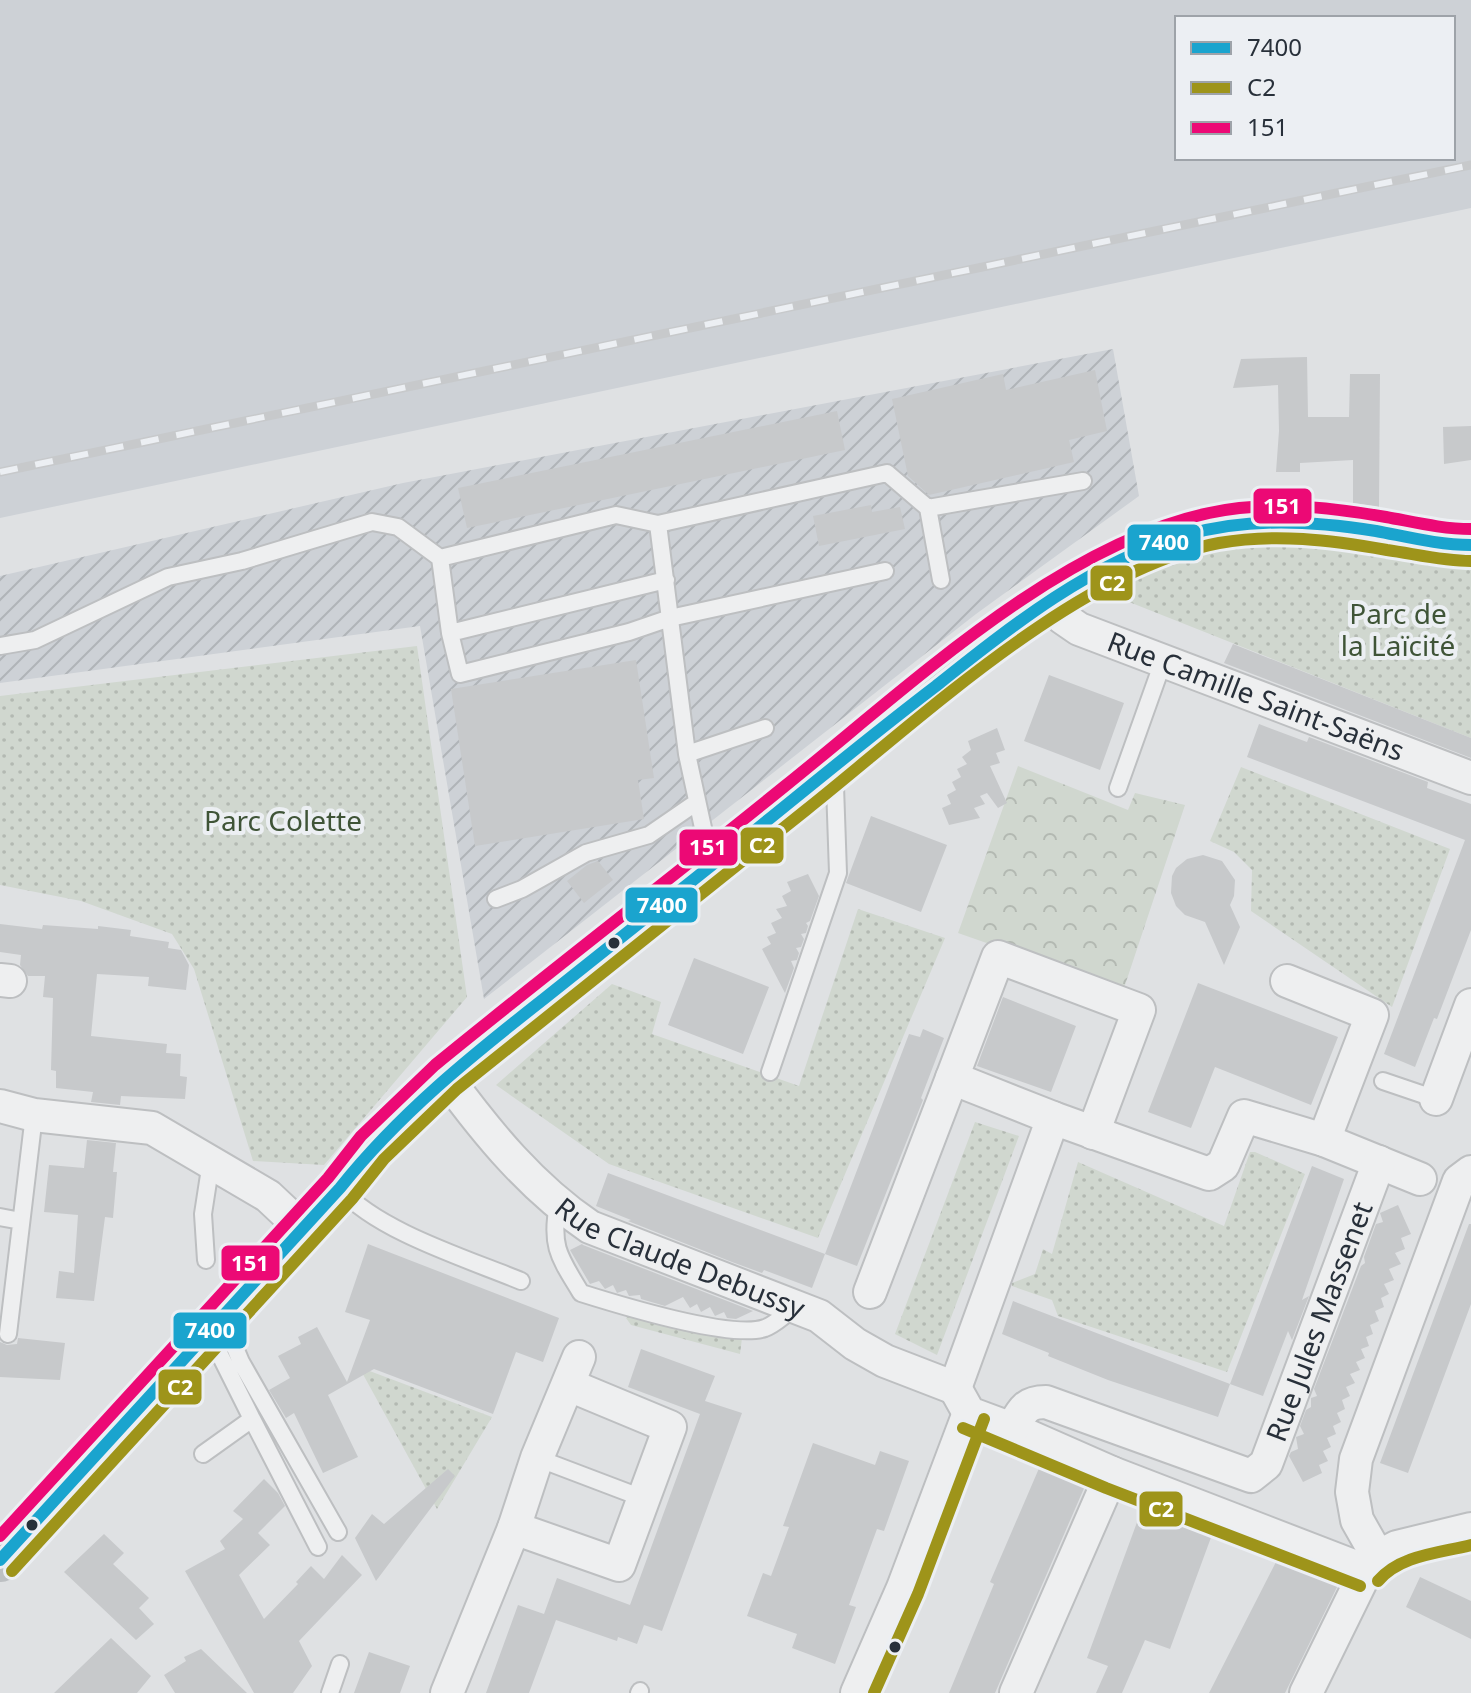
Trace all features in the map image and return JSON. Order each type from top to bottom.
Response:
[{"type":"street","points":[[0,1560],[340,1188],[372,1148],[446,1077],[946,676],[1050,601],[1114,562],[1165,541],[1217,527],[1275,522],[1323,523],[1454,545],[1471,545]]},
{"type":"street","name":"Rue Camille Saint-Saëns","points":[[1050,601],[1063,618],[1079,629],[1471,778]]},
{"type":"street","points":[[870,1292],[998,957],[1139,1010],[1093,1133]]},
{"type":"street","points":[[1287,981],[1372,1015],[1324,1140]]},
{"type":"street","points":[[1436,1099],[1471,1005]]},
{"type":"street","name":"Rue Claude Debussy","points":[[446,1077],[506,1152],[558,1205],[590,1227],[819,1316],[855,1344],[885,1361],[1012,1429],[1112,1473],[1372,1564]]},
{"type":"street","points":[[952,1078],[1209,1174],[1223,1165],[1244,1116],[1324,1140],[1420,1179]]},
{"type":"street","points":[[0,1106],[34,1115],[152,1128],[268,1196],[302,1228]]},
{"type":"street","points":[[857,1693],[903,1588],[1053,1118]]},
{"type":"street","name":"Rue Jules Massenet","points":[[1012,1429],[1021,1412],[1033,1402],[1046,1402],[1251,1476],[1266,1464],[1379,1162]]},
{"type":"street","points":[[1372,1564],[1357,1520],[1352,1492],[1356,1459],[1459,1181],[1471,1172]]},
{"type":"street","points":[[447,1693],[514,1528],[537,1458],[574,1371],[670,1427],[619,1565],[514,1528]]},
{"type":"street","points":[[1016,1693],[1112,1473]]},
{"type":"street","points":[[1306,1693],[1372,1564],[1397,1547],[1471,1529]]},
{"type":"lane","points":[[440,558],[616,515],[658,524],[887,473],[928,508],[941,580]]},
{"type":"lane","points":[[928,508],[1083,481]]},
{"type":"lane","points":[[0,646],[35,640],[168,577],[242,561],[372,522],[398,527],[440,558],[450,633],[460,674],[629,632],[670,618],[885,571]]},
{"type":"lane","points":[[658,524],[687,754],[711,866]]},
{"type":"lane","points":[[450,633],[666,580]]},
{"type":"lane","points":[[1118,788],[1164,659]]},
{"type":"lane","points":[[687,754],[765,728]]},
{"type":"lane","points":[[770,1072],[838,873],[835,786],[827,773]]},
{"type":"lane","points":[[496,899],[522,889],[586,853],[649,835],[697,802]]},
{"type":"lane","points":[[1383,1081],[1436,1099]]},
{"type":"lane","points":[[8,1334],[34,1115]]},
{"type":"lane","points":[[206,1260],[203,1214],[211,1162]]},
{"type":"lane","points":[[340,1188],[350,1200],[378,1221],[521,1281]]},
{"type":"lane","points":[[558,1205],[553,1230],[559,1258],[581,1293],[633,1310],[739,1331],[765,1328],[796,1307]]},
{"type":"lane","points":[[0,1217],[21,1221]]},
{"type":"lane","points":[[215,1325],[252,1419],[318,1547]]},
{"type":"lane","points":[[215,1325],[241,1362],[338,1532]]},
{"type":"lane","points":[[203,1454],[252,1419]]},
{"type":"lane","points":[[537,1458],[645,1499]]},
{"type":"lane","points":[[330,1693],[340,1664]]},
{"type":"shaded area","points":[[0,0],[1471,0],[1471,208],[0,518]]},
{"type":"shaded area","points":[[1113,349],[1139,496],[976,614],[484,999],[420,626],[0,683],[0,576],[403,483]]},
{"type":"green space","name":"Parc de la Laïcité","points":[[1309,542],[1471,568],[1471,738],[1104,592],[1175,560],[1243,546]]},
{"type":"green space","name":"Parc Colette","points":[[417,646],[467,997],[324,1165],[253,1161],[194,969],[172,934],[81,901],[0,885],[0,696]]},
{"type":"green space","points":[[1018,766],[1128,810],[1135,793],[1185,805],[1123,991],[958,933]]},
{"type":"green space","points":[[1241,767],[1450,849],[1392,1007],[1251,911],[1252,870],[1234,852],[1210,841]]},
{"type":"green space","points":[[858,909],[945,938],[818,1238],[609,1164],[496,1085],[612,984],[661,1002],[652,1034],[799,1086]]},
{"type":"green space","points":[[975,1122],[1019,1136],[937,1355],[895,1334]]},
{"type":"green space","points":[[1250,1152],[1305,1174],[1227,1372],[1058,1316],[1052,1300],[1012,1286],[1012,1283],[1035,1274],[1043,1249],[1052,1254],[1078,1162],[1224,1226]]},
{"type":"green space","points":[[630,1315],[742,1338],[740,1354],[631,1325],[626,1318]]},
{"type":"green space","points":[[359,1367],[492,1417],[437,1509]]},
{"type":"building","points":[[1307,357],[1308,417],[1349,417],[1350,374],[1380,374],[1379,507],[1353,503],[1353,460],[1300,463],[1300,472],[1276,472],[1278,385],[1233,388],[1241,359]]},
{"type":"building","points":[[1095,370],[1107,431],[1069,440],[1074,462],[929,495],[908,476],[892,399],[1003,374],[1006,390]]},
{"type":"building","points":[[837,411],[845,450],[467,528],[458,488]]},
{"type":"building","points":[[1471,426],[1471,460],[1444,464],[1443,427]]},
{"type":"building","points":[[871,505],[872,512],[900,507],[905,529],[819,546],[813,516]]},
{"type":"building","points":[[1233,644],[1471,738],[1471,758],[1224,663]]},
{"type":"building","points":[[636,660],[654,778],[638,780],[644,819],[475,846],[451,689]]},
{"type":"building","points":[[1049,675],[1124,703],[1100,770],[1024,741]]},
{"type":"building","points":[[1259,724],[1307,742],[1309,737],[1428,782],[1427,788],[1471,804],[1471,930],[1415,1067],[1384,1054],[1465,840],[1247,757]]},
{"type":"building","points":[[997,728],[1005,750],[996,753],[1000,763],[990,766],[1007,803],[998,808],[987,793],[980,796],[985,804],[974,808],[980,818],[949,825],[942,808],[951,804],[947,795],[956,790],[952,782],[961,777],[957,769],[967,764],[962,757],[971,750],[968,741]]},
{"type":"building","points":[[871,816],[947,845],[921,912],[846,883]]},
{"type":"building","points":[[1203,855],[1222,861],[1235,880],[1230,905],[1240,927],[1224,965],[1205,922],[1185,915],[1176,906],[1171,893],[1176,868],[1187,859]]},
{"type":"building","points":[[598,861],[613,880],[584,903],[567,881],[587,865]]},
{"type":"building","points":[[808,874],[819,896],[810,921],[806,923],[806,933],[801,934],[804,939],[801,947],[796,948],[799,953],[797,960],[791,961],[794,968],[785,993],[762,949],[771,944],[767,937],[776,933],[771,923],[782,918],[776,909],[787,906],[782,896],[791,891],[787,882]]},
{"type":"building","points":[[0,924],[42,929],[43,925],[131,930],[130,936],[169,942],[168,948],[181,950],[189,965],[186,990],[148,986],[149,977],[97,974],[91,1036],[167,1044],[166,1053],[181,1054],[180,1076],[187,1077],[185,1099],[121,1096],[120,1105],[91,1102],[93,1092],[56,1088],[56,1071],[51,1070],[53,998],[43,997],[45,976],[28,976],[20,965],[21,955],[0,952]]},
{"type":"building","points":[[694,958],[769,987],[743,1054],[668,1025]]},
{"type":"building","points":[[1198,983],[1338,1037],[1311,1105],[1215,1067],[1191,1128],[1148,1112]]},
{"type":"building","points":[[1003,997],[1076,1026],[1051,1092],[977,1066]]},
{"type":"building","points":[[923,1029],[944,1038],[921,1098],[923,1100],[857,1266],[825,1254],[909,1034],[920,1037]]},
{"type":"building","points":[[87,1140],[116,1143],[113,1218],[105,1217],[94,1301],[56,1298],[59,1271],[74,1273],[78,1215],[44,1212],[49,1165],[84,1168]]},
{"type":"building","points":[[1312,1166],[1344,1179],[1302,1300],[1309,1296],[1292,1340],[1288,1331],[1263,1396],[1230,1384]]},
{"type":"building","points":[[608,1173],[825,1254],[812,1288],[732,1262],[596,1206]]},
{"type":"building","points":[[1398,1205],[1411,1234],[1401,1238],[1405,1249],[1395,1253],[1401,1264],[1389,1269],[1394,1280],[1384,1284],[1389,1294],[1381,1298],[1384,1307],[1375,1311],[1379,1321],[1370,1325],[1373,1334],[1366,1337],[1369,1346],[1361,1349],[1365,1358],[1356,1362],[1360,1370],[1350,1374],[1355,1383],[1346,1387],[1350,1396],[1342,1400],[1345,1409],[1337,1413],[1341,1422],[1333,1426],[1336,1434],[1327,1438],[1331,1447],[1323,1451],[1328,1461],[1319,1465],[1322,1473],[1303,1482],[1289,1456],[1298,1449],[1296,1437],[1304,1434],[1300,1426],[1306,1410],[1311,1407],[1311,1398],[1317,1396],[1314,1389],[1361,1266],[1365,1263],[1364,1257],[1376,1224],[1383,1222],[1380,1213]]},
{"type":"building","points":[[1469,1224],[1471,1304],[1408,1473],[1380,1463]]},
{"type":"building","points":[[368,1244],[559,1318],[543,1362],[516,1352],[493,1414],[374,1369],[328,1395],[358,1457],[323,1473],[294,1413],[286,1418],[269,1390],[290,1378],[278,1356],[301,1344],[298,1337],[317,1327],[347,1382],[370,1320],[345,1312]]},
{"type":"building","points":[[582,1244],[753,1311],[736,1319],[727,1318],[724,1312],[715,1316],[710,1307],[701,1312],[697,1304],[690,1308],[683,1297],[665,1306],[641,1299],[640,1295],[629,1296],[626,1290],[617,1293],[613,1285],[605,1289],[599,1281],[590,1284],[570,1250]]},
{"type":"building","points":[[1013,1301],[1230,1384],[1218,1417],[1108,1380],[1002,1334]]},
{"type":"building","points":[[18,1338],[65,1343],[60,1380],[0,1377],[0,1342],[17,1344]]},
{"type":"building","points":[[641,1349],[715,1376],[705,1401],[742,1413],[662,1631],[644,1625],[637,1644],[618,1637],[617,1641],[556,1620],[529,1693],[486,1693],[518,1605],[544,1614],[557,1578],[630,1605],[700,1414],[628,1387]]},
{"type":"building","points":[[813,1443],[875,1465],[880,1451],[909,1461],[884,1531],[877,1529],[849,1605],[856,1607],[835,1664],[792,1648],[797,1634],[747,1616],[763,1573],[771,1576],[789,1527],[783,1526]]},
{"type":"building","points":[[1040,1466],[1085,1486],[995,1693],[949,1693],[994,1584],[990,1582]]},
{"type":"building","points":[[448,1469],[455,1476],[376,1581],[355,1538],[372,1514],[384,1524]]},
{"type":"building","points":[[264,1479],[278,1493],[285,1506],[258,1533],[270,1545],[239,1575],[264,1619],[311,1566],[324,1579],[342,1555],[362,1575],[299,1641],[312,1666],[293,1693],[254,1693],[185,1571],[225,1549],[220,1541],[243,1519],[233,1511]]},
{"type":"building","points":[[1143,1506],[1213,1532],[1170,1649],[1145,1640],[1122,1693],[1096,1693],[1108,1666],[1087,1658]]},
{"type":"building","points":[[104,1534],[124,1553],[113,1564],[149,1598],[139,1608],[154,1624],[136,1640],[64,1572]]},
{"type":"building","points":[[1278,1558],[1340,1581],[1285,1693],[1209,1693]]},
{"type":"building","points":[[1420,1577],[1471,1601],[1471,1639],[1406,1607]]},
{"type":"building","points":[[111,1638],[151,1676],[137,1693],[54,1693]]},
{"type":"building","points":[[201,1649],[247,1693],[175,1693],[164,1675],[186,1661],[184,1657]]},
{"type":"building","points":[[369,1652],[410,1666],[400,1693],[354,1693]]},
{"type":"railway","points":[[0,472],[1471,165]]},
{"type":"transit line","name":"151","points":[[0,1536],[328,1178],[361,1136],[435,1065],[932,666],[1040,588],[1096,556],[1152,530],[1231,509],[1298,506],[1471,529]]},
{"type":"transit line","name":"7400","points":[[0,1560],[387,1135],[437,1087],[964,663],[1054,598],[1118,561],[1152,546],[1233,525],[1281,522],[1329,525],[1471,545]]},
{"type":"transit line","name":"C2","points":[[12,1571],[352,1199],[384,1159],[457,1089],[1001,653],[1110,584],[1165,559],[1219,543],[1261,538],[1303,539],[1471,561]]},
{"type":"transit line","name":"C2","points":[[874,1693],[918,1594],[984,1419]]},
{"type":"transit line","name":"C2","points":[[963,1428],[1106,1488],[1360,1586]]},
{"type":"transit line","name":"C2","points":[[1378,1581],[1387,1572],[1409,1560],[1471,1545]]}]
